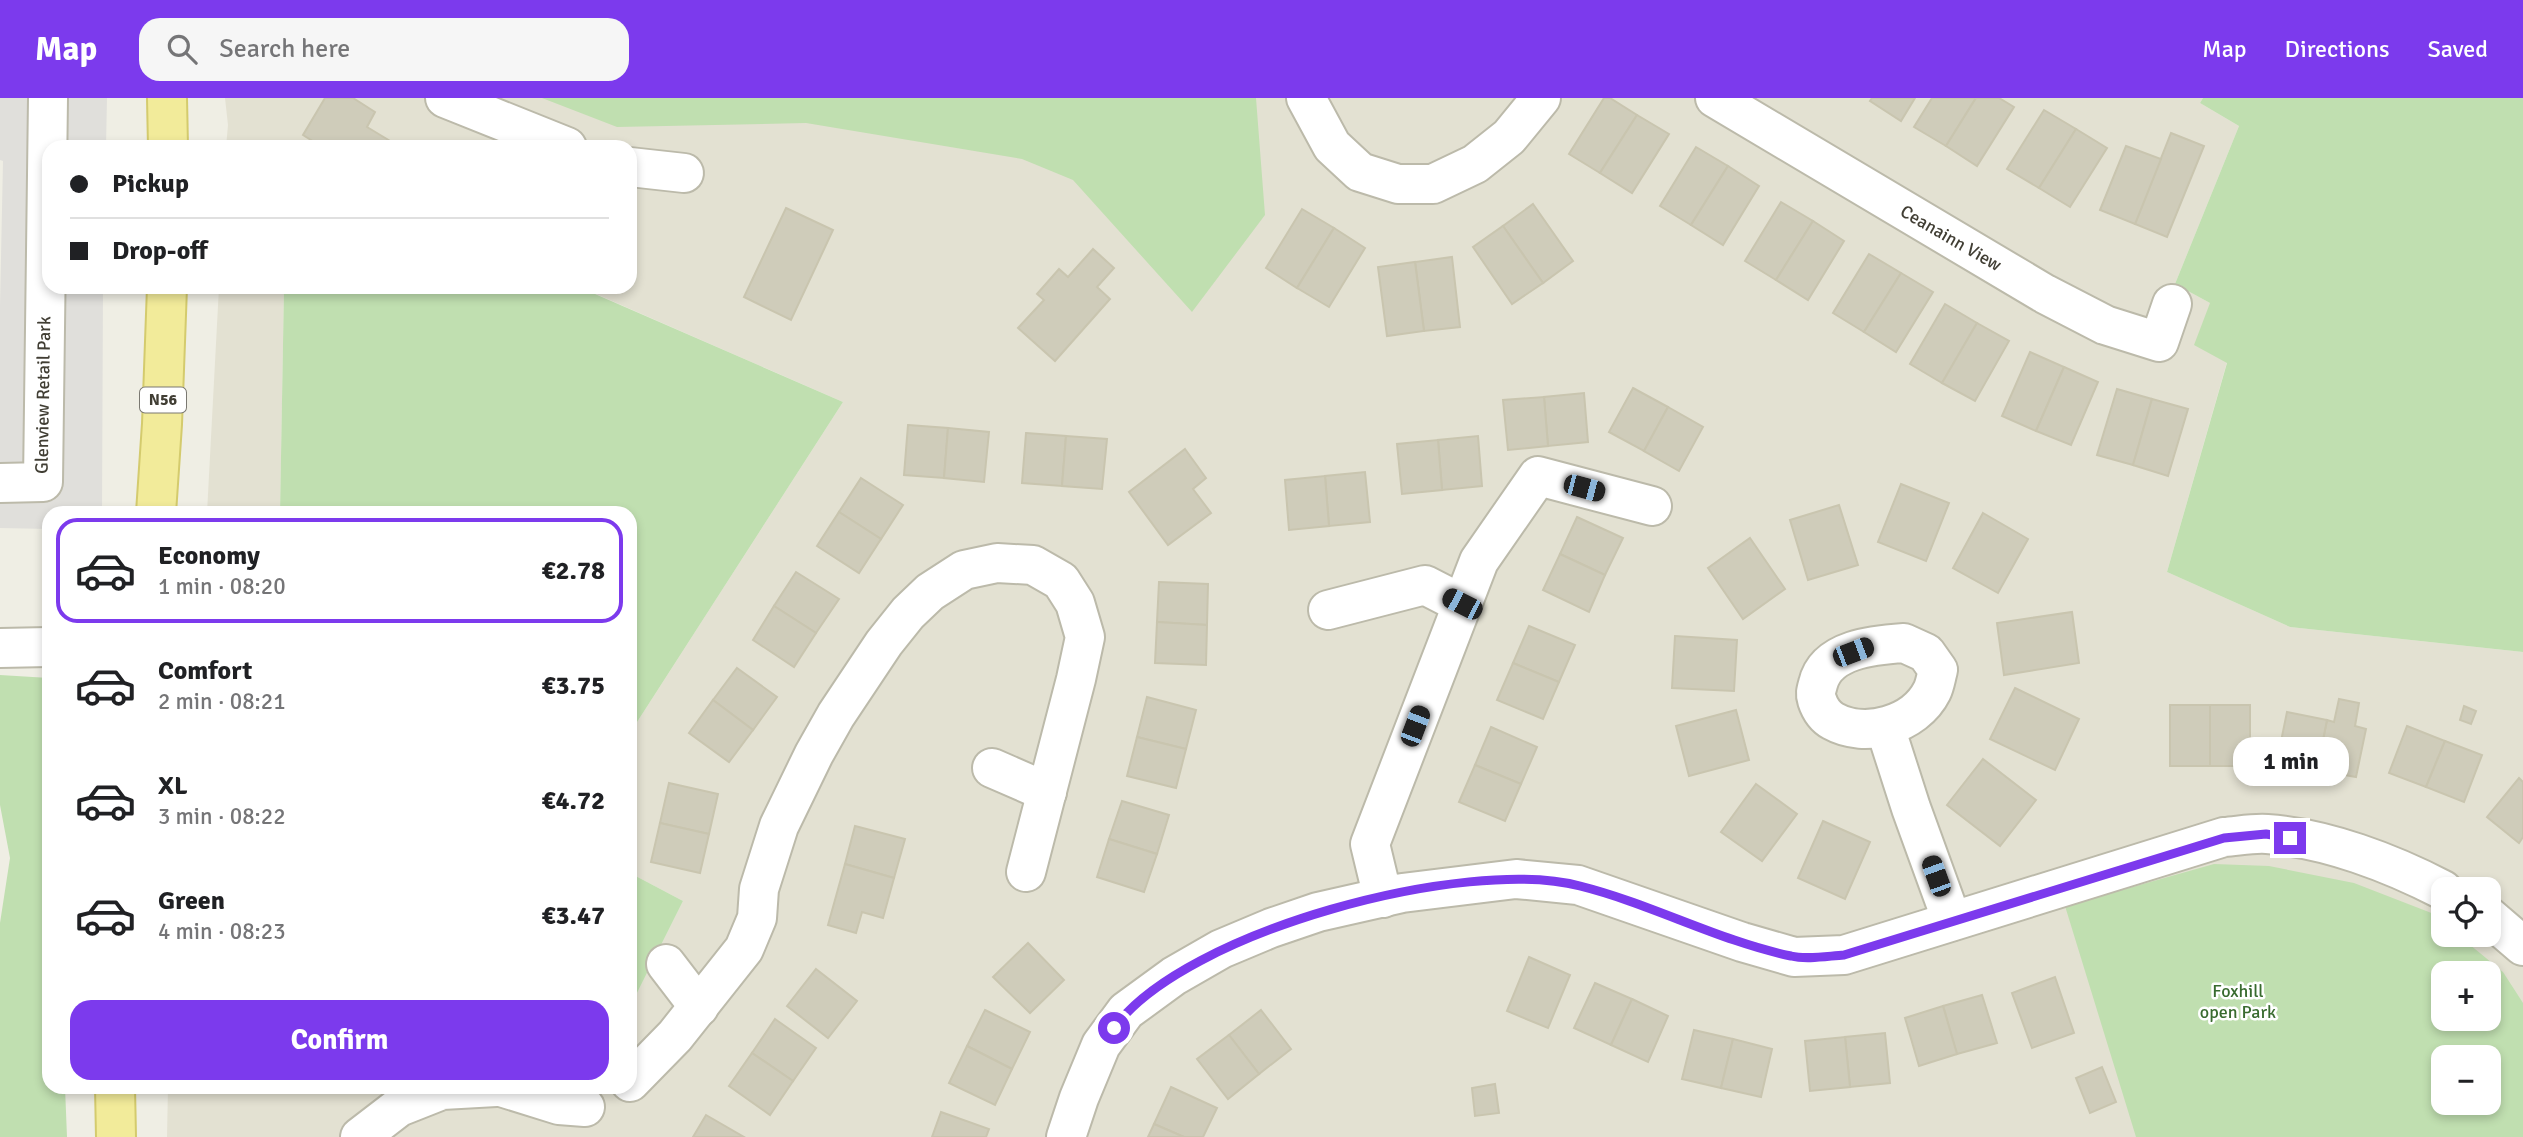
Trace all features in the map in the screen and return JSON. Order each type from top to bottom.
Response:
[{"type":"main road","points":[[167,98],[168,140]]},
{"type":"main road","name":"N56","points":[[156,506],[167,294]]},
{"type":"main road","points":[[115,1094],[116,1137]]},
{"type":"street","name":"Glenview Retail Park","points":[[47,140],[48,98]]},
{"type":"street","points":[[445,98],[550,140]]},
{"type":"street","points":[[1306,98],[1332,146],[1360,172],[1398,184],[1433,184],[1475,164],[1509,137],[1541,98]]},
{"type":"street","name":"Ceanainn View","points":[[1715,98],[2045,294],[2105,325],[2159,342],[2172,304]]},
{"type":"street","points":[[637,168],[684,173]]},
{"type":"street","name":"Glenview Retail Park","points":[[0,483],[43,482],[45,294]]},
{"type":"street","points":[[1383,898],[1370,844],[1479,561],[1538,476],[1652,506]]},
{"type":"street","points":[[637,1075],[699,1007],[744,949],[757,918],[758,889],[779,826],[836,715],[884,643],[908,613],[930,592],[964,570],[997,563],[1033,565],[1061,581],[1076,603],[1085,637],[1026,872]]},
{"type":"street","points":[[1328,610],[1425,585],[1462,604]]},
{"type":"street","points":[[0,648],[42,647]]},
{"type":"street","points":[[1885,727],[1952,921]]},
{"type":"street","points":[[992,768],[1047,792]]},
{"type":"street","points":[[1066,1137],[1101,1045],[1126,1011],[1174,976],[1221,949],[1318,912],[1383,898],[1464,883],[1516,879],[1578,885],[1742,942],[1794,957],[1844,955],[2224,838],[2266,834],[2314,842],[2411,873],[2431,884]]},
{"type":"street","points":[[2501,927],[2523,946]]},
{"type":"street","points":[[666,964],[699,1007]]},
{"type":"street","points":[[360,1137],[399,1107],[432,1094]]},
{"type":"street","points":[[522,1094],[559,1105],[582,1122],[619,1094]]},
{"type":"shaded area","points":[[0,98],[107,98],[106,140],[42,140],[42,294],[103,294],[102,506],[42,506],[42,529],[0,528],[3,161],[0,160]]},
{"type":"shaded area","points":[[225,98],[2203,98],[2200,103],[2239,126],[2175,284],[2210,303],[2227,362],[2167,572],[2290,627],[2523,652],[2523,1137],[167,1137],[168,1094],[637,1094],[637,993],[683,901],[637,877],[637,722],[843,402],[596,294],[637,294],[637,140],[227,140]]},
{"type":"shaded area","points":[[219,294],[284,294],[280,506],[207,506]]},
{"type":"green space","points":[[542,98],[1256,98],[1265,215],[1192,312],[1073,180],[1022,159],[806,123],[617,127]]},
{"type":"green space","points":[[2203,98],[2523,98],[2523,652],[2290,627],[2167,572],[2227,363],[2194,345],[2210,303],[2175,284],[2239,126],[2200,103]]},
{"type":"green space","points":[[284,294],[595,294],[843,402],[637,722],[637,506],[280,506]]},
{"type":"green space","points":[[0,675],[42,678],[42,1094],[65,1094],[67,1137],[0,1137],[0,923],[10,858],[0,805]]},
{"type":"green space","name":"Foxhill open Park","points":[[2214,864],[2269,866],[2354,883],[2431,913],[2431,947],[2473,947],[2490,961],[2431,961],[2431,1031],[2501,1031],[2501,970],[2523,1003],[2523,1137],[2136,1137],[2065,906]]},
{"type":"green space","points":[[637,877],[683,901],[637,993]]},
{"type":"building","points":[[325,98],[353,98],[375,112],[367,127],[388,140],[311,140],[303,135]]},
{"type":"building","points":[[1604,98],[1610,98],[1637,115],[1600,173],[1569,154]]},
{"type":"building","points":[[1872,98],[1915,98],[1901,121],[1870,101]]},
{"type":"building","points":[[1932,98],[1976,98],[1946,146],[1914,127]]},
{"type":"building","points":[[1976,98],[1999,98],[2014,107],[1977,166],[1946,146]]},
{"type":"building","points":[[2044,110],[2076,129],[2039,188],[2007,169]]},
{"type":"building","points":[[1637,115],[1669,134],[1632,193],[1600,173]]},
{"type":"building","points":[[2076,129],[2107,148],[2070,207],[2039,188]]},
{"type":"building","points":[[2171,133],[2204,146],[2167,237],[2135,224]]},
{"type":"building","points":[[2126,146],[2161,159],[2135,224],[2100,210]]},
{"type":"building","points":[[1696,147],[1728,166],[1691,225],[1660,206]]},
{"type":"building","points":[[1728,166],[1759,186],[1723,245],[1691,225]]},
{"type":"building","points":[[1781,202],[1813,221],[1776,280],[1745,261]]},
{"type":"building","points":[[1533,204],[1573,261],[1543,283],[1503,226]]},
{"type":"building","points":[[786,208],[833,230],[791,320],[744,297]]},
{"type":"building","points":[[1302,209],[1334,228],[1297,288],[1266,268]]},
{"type":"building","points":[[1813,221],[1844,241],[1808,300],[1776,280]]},
{"type":"building","points":[[1503,226],[1543,283],[1512,304],[1473,247]]},
{"type":"building","points":[[1334,228],[1365,248],[1329,307],[1297,288]]},
{"type":"building","points":[[1093,249],[1114,268],[1097,287],[1110,299],[1055,361],[1018,328],[1044,300],[1037,294],[1059,269],[1068,277]]},
{"type":"building","points":[[1869,254],[1901,273],[1864,332],[1833,313]]},
{"type":"building","points":[[1452,257],[1460,327],[1424,331],[1415,262]]},
{"type":"building","points":[[1415,262],[1424,331],[1387,336],[1378,267]]},
{"type":"building","points":[[1901,273],[1933,292],[1896,352],[1864,332]]},
{"type":"building","points":[[1945,304],[1977,323],[1942,383],[1910,364]]},
{"type":"building","points":[[1977,323],[2009,341],[1975,401],[1942,383]]},
{"type":"building","points":[[2030,352],[2064,367],[2036,431],[2002,416]]},
{"type":"building","points":[[2064,367],[2098,382],[2071,445],[2036,431]]},
{"type":"building","points":[[1633,388],[1668,407],[1644,451],[1609,432]]},
{"type":"building","points":[[2117,389],[2152,399],[2133,465],[2097,455]]},
{"type":"building","points":[[1584,393],[1588,442],[1548,446],[1544,397]]},
{"type":"building","points":[[1544,397],[1548,446],[1508,450],[1503,400]]},
{"type":"building","points":[[2152,399],[2188,409],[2168,476],[2133,465]]},
{"type":"building","points":[[1668,407],[1703,427],[1679,471],[1644,451]]},
{"type":"building","points":[[908,425],[948,428],[944,478],[904,475]]},
{"type":"building","points":[[948,428],[989,432],[984,482],[944,478]]},
{"type":"building","points":[[1026,433],[1066,436],[1062,486],[1022,483]]},
{"type":"building","points":[[1066,436],[1107,439],[1102,489],[1062,486]]},
{"type":"building","points":[[1478,436],[1482,486],[1442,490],[1438,440]]},
{"type":"building","points":[[1438,440],[1442,490],[1402,494],[1397,444]]},
{"type":"building","points":[[1185,449],[1206,478],[1193,489],[1211,513],[1168,545],[1129,492]]},
{"type":"building","points":[[1365,472],[1370,522],[1329,526],[1325,476]]},
{"type":"building","points":[[1325,476],[1329,526],[1289,530],[1285,480]]},
{"type":"building","points":[[861,478],[903,505],[881,539],[839,512]]},
{"type":"building","points":[[1901,484],[1949,503],[1926,561],[1878,542]]},
{"type":"building","points":[[1839,505],[1858,565],[1808,580],[1790,520]]},
{"type":"building","points":[[839,512],[881,539],[859,573],[817,546]]},
{"type":"building","points":[[1983,513],[2028,539],[1998,593],[1953,568]]},
{"type":"building","points":[[1577,517],[1623,538],[1605,575],[1560,554]]},
{"type":"building","points":[[1750,538],[1785,589],[1743,619],[1708,568]]},
{"type":"building","points":[[1560,554],[1605,575],[1589,612],[1543,590]]},
{"type":"building","points":[[796,572],[839,599],[816,633],[774,606]]},
{"type":"building","points":[[1159,582],[1208,584],[1207,625],[1157,622]]},
{"type":"building","points":[[774,606],[816,633],[794,667],[753,640]]},
{"type":"building","points":[[2072,612],[2079,663],[2004,675],[1997,623]]},
{"type":"building","points":[[1157,622],[1207,625],[1206,665],[1155,663]]},
{"type":"building","points":[[1529,626],[1575,645],[1559,682],[1513,663]]},
{"type":"building","points":[[1675,636],[1737,640],[1734,691],[1672,688]]},
{"type":"building","points":[[1513,663],[1559,682],[1543,719],[1497,700]]},
{"type":"building","points":[[737,668],[777,697],[753,730],[713,700]]},
{"type":"building","points":[[2015,688],[2079,719],[2055,770],[1990,739]]},
{"type":"building","points":[[1147,697],[1196,710],[1186,749],[1137,737]]},
{"type":"building","points":[[2339,699],[2359,703],[2355,726],[2366,729],[2356,777],[2317,770],[2327,720],[2334,722]]},
{"type":"building","points":[[713,700],[753,730],[729,762],[689,733]]},
{"type":"building","points":[[2170,705],[2210,705],[2210,766],[2170,766]]},
{"type":"building","points":[[2210,705],[2250,705],[2250,766],[2210,766]]},
{"type":"building","points":[[2464,706],[2476,711],[2471,724],[2460,720]]},
{"type":"building","points":[[1736,710],[1749,760],[1689,776],[1676,726]]},
{"type":"building","points":[[2287,712],[2327,720],[2317,770],[2277,761]]},
{"type":"building","points":[[2407,726],[2445,741],[2426,787],[2389,773]]},
{"type":"building","points":[[1491,727],[1537,747],[1521,784],[1475,765]]},
{"type":"building","points":[[1137,737],[1186,749],[1176,788],[1127,776]]},
{"type":"building","points":[[2445,741],[2482,755],[2464,802],[2426,787]]},
{"type":"building","points":[[1983,759],[2036,800],[2000,846],[1947,805]]},
{"type":"building","points":[[1475,765],[1521,784],[1505,821],[1459,802]]},
{"type":"building","points":[[2519,778],[2523,782],[2523,837],[2519,843],[2487,817]]},
{"type":"building","points":[[669,783],[718,794],[709,834],[660,823]]},
{"type":"building","points":[[1756,784],[1797,814],[1762,861],[1721,832]]},
{"type":"building","points":[[1122,801],[1169,815],[1157,854],[1109,839]]},
{"type":"building","points":[[1823,821],[1870,842],[1845,899],[1798,878]]},
{"type":"building","points":[[660,823],[709,834],[700,873],[651,862]]},
{"type":"building","points":[[855,826],[905,839],[894,878],[845,864]]},
{"type":"building","points":[[1109,839],[1157,854],[1144,892],[1097,877]]},
{"type":"building","points":[[845,864],[894,878],[883,918],[862,912],[856,933],[828,925]]},
{"type":"building","points":[[1028,943],[1064,980],[1030,1013],[993,977]]},
{"type":"building","points":[[1529,957],[1570,975],[1548,1028],[1507,1011]]},
{"type":"building","points":[[816,969],[857,1001],[828,1038],[787,1006]]},
{"type":"building","points":[[2055,977],[2074,1033],[2032,1048],[2012,993]]},
{"type":"building","points":[[1595,983],[1632,999],[1611,1045],[1574,1028]]},
{"type":"building","points":[[1982,995],[1997,1043],[1957,1054],[1943,1006]]},
{"type":"building","points":[[1632,999],[1668,1016],[1648,1062],[1611,1045]]},
{"type":"building","points":[[1943,1006],[1957,1054],[1919,1066],[1905,1018]]},
{"type":"building","points":[[985,1010],[1030,1032],[1012,1069],[967,1046]]},
{"type":"building","points":[[1261,1010],[1291,1049],[1259,1074],[1229,1035]]},
{"type":"building","points":[[775,1019],[816,1048],[793,1081],[752,1053]]},
{"type":"building","points":[[1694,1030],[1733,1039],[1721,1088],[1682,1079]]},
{"type":"building","points":[[1885,1033],[1890,1083],[1850,1087],[1845,1037]]},
{"type":"building","points":[[1229,1035],[1259,1074],[1228,1099],[1197,1059]]},
{"type":"building","points":[[1845,1037],[1850,1087],[1810,1091],[1805,1041]]},
{"type":"building","points":[[1733,1039],[1772,1049],[1761,1097],[1721,1088]]},
{"type":"building","points":[[967,1046],[1012,1069],[995,1105],[949,1083]]},
{"type":"building","points":[[752,1053],[793,1081],[770,1115],[729,1086]]},
{"type":"building","points":[[2102,1067],[2116,1102],[2090,1113],[2076,1078]]},
{"type":"building","points":[[1495,1084],[1499,1113],[1475,1116],[1472,1088]]},
{"type":"building","points":[[1171,1087],[1217,1108],[1203,1137],[1184,1137],[1154,1124]]},
{"type":"building","points":[[941,1112],[989,1129],[986,1137],[932,1137]]},
{"type":"building","points":[[706,1115],[744,1137],[693,1137]]},
{"type":"building","points":[[1154,1124],[1184,1137],[1148,1137]]},
{"type":"route","points":[[1114,1028],[1126,1011],[1174,976],[1221,949],[1318,912],[1402,893],[1464,883],[1516,879],[1578,885],[1742,942],[1794,957],[1844,955],[2224,838],[2266,834],[2290,838]]}]
